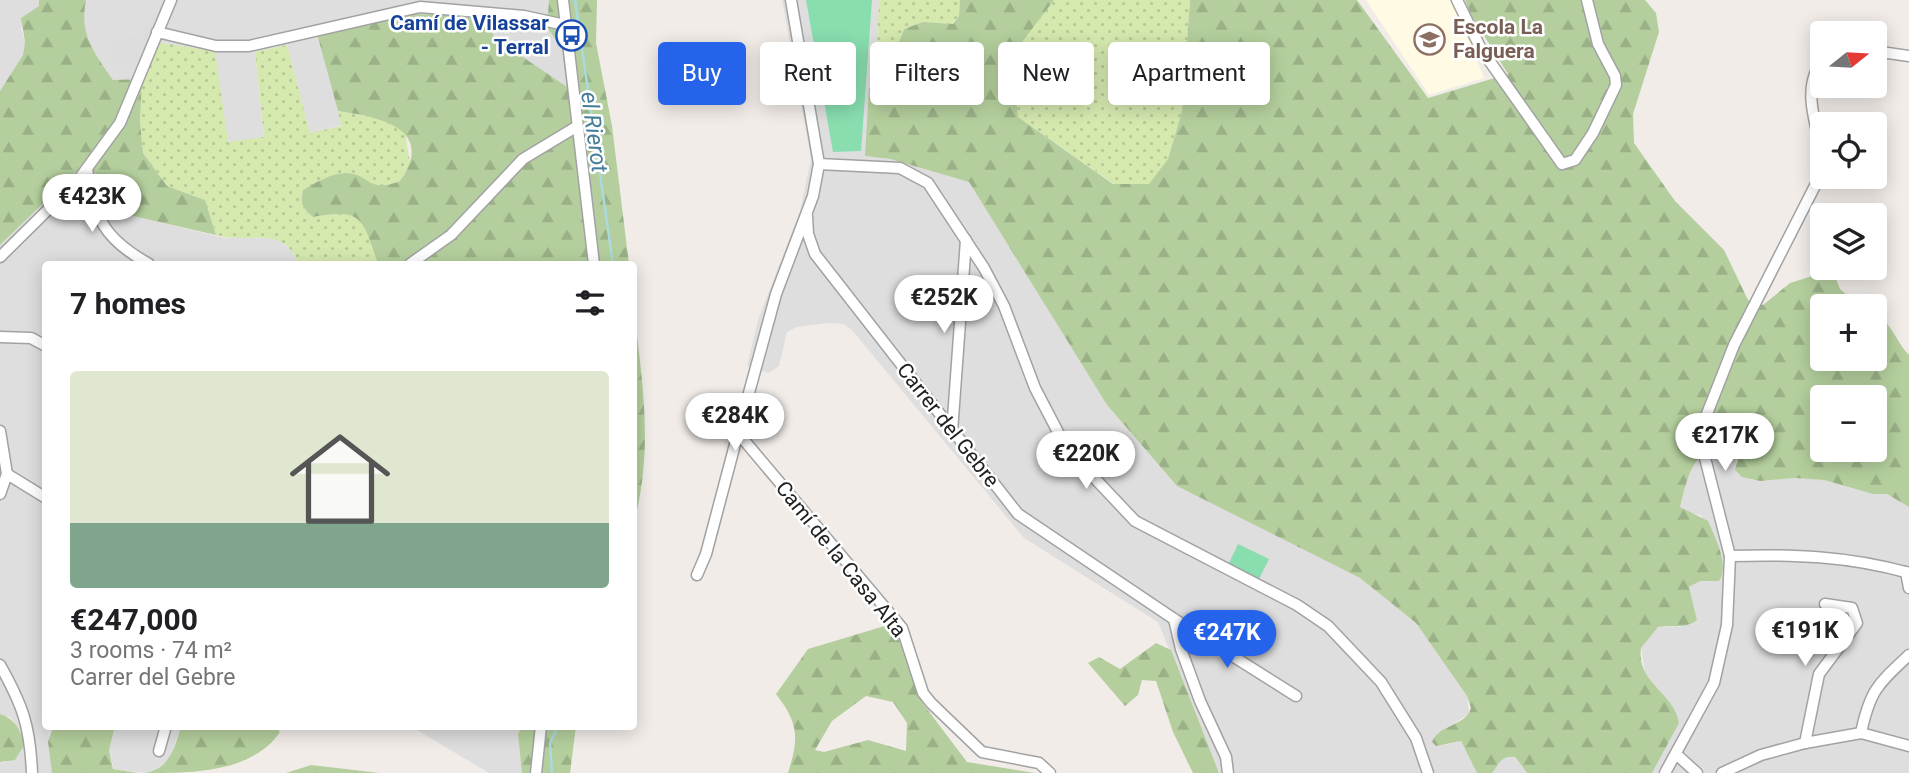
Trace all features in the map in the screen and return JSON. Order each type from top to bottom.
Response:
[{"type":"street","points":[[0,257],[87,169],[120,123],[171,0]]},
{"type":"street","points":[[563,0],[594,261]]},
{"type":"street","points":[[697,575],[706,554],[776,294],[807,212],[819,164],[791,0]]},
{"type":"street","points":[[1457,0],[1481,49],[1562,163],[1575,160],[1593,133],[1616,85],[1615,76],[1598,44],[1587,0]]},
{"type":"street","points":[[158,32],[216,46],[249,46],[420,7],[524,16],[565,25]]},
{"type":"street","points":[[1887,53],[1909,56]]},
{"type":"street","points":[[414,261],[451,235],[523,159],[576,127]]},
{"type":"street","points":[[819,164],[900,168],[928,183],[966,240],[1004,306],[1041,400],[1060,436],[1086,469],[1135,521],[1297,605],[1328,626],[1381,682],[1416,738],[1428,773]]},
{"type":"street","points":[[87,169],[98,216],[120,247],[144,261]]},
{"type":"street","points":[[1665,773],[1714,683],[1727,625],[1730,556],[1703,450],[1703,424],[1734,345],[1813,189]]},
{"type":"street","name":"Carrer del Gebre","points":[[807,212],[808,234],[816,254],[1018,514],[1174,619],[1296,696]]},
{"type":"street","points":[[952,432],[966,240]]},
{"type":"street","points":[[0,337],[31,338],[42,344]]},
{"type":"street","points":[[0,431],[7,474],[0,494]]},
{"type":"street","name":"Camí de la Casa Alta","points":[[738,433],[902,628],[923,693],[931,703],[982,752],[1039,763],[1050,773]]},
{"type":"street","points":[[7,474],[42,496]]},
{"type":"street","points":[[1730,556],[1794,554],[1834,557],[1908,573],[1909,588]]},
{"type":"street","points":[[1805,743],[1819,674],[1857,623],[1852,608],[1825,604]]},
{"type":"street","points":[[1174,619],[1181,649],[1226,757],[1228,773]]},
{"type":"street","points":[[1861,733],[1867,700],[1909,655]]},
{"type":"street","points":[[0,665],[20,701],[30,733],[33,773]]},
{"type":"street","points":[[159,751],[165,730]]},
{"type":"street","points":[[536,773],[541,730]]},
{"type":"street","points":[[1722,773],[1761,755],[1805,743],[1861,733],[1909,746]]},
{"type":"street","points":[[1676,754],[1696,773]]},
{"type":"shaded area","points":[[0,0],[39,0],[39,6],[21,28],[25,42],[23,55],[0,91]]},
{"type":"shaded area","points":[[86,0],[549,0],[547,27],[317,35],[342,125],[310,134],[287,45],[255,52],[264,138],[228,142],[142,79],[113,80],[91,47],[82,20]]},
{"type":"shaded area","points":[[782,0],[879,0],[877,42],[870,42],[866,156],[890,159],[969,182],[1107,405],[1177,486],[1360,578],[1416,623],[1467,696],[1469,714],[1444,729],[1445,745],[1461,741],[1477,773],[1219,773],[1158,622],[1024,538],[852,330],[843,324],[829,323],[797,327],[787,332],[779,366],[769,373],[747,366],[758,320],[800,211],[811,159],[801,105],[856,105],[856,42],[790,42]]},
{"type":"shaded area","name":"Escola La Falguera","points":[[1366,0],[1453,0],[1484,78],[1429,95]]},
{"type":"shaded area","points":[[159,12],[136,68],[120,71],[114,67],[107,58],[111,41],[138,35],[142,24]]},
{"type":"shaded area","points":[[481,16],[547,27],[562,48],[567,87],[496,39]]},
{"type":"shaded area","points":[[87,161],[124,214],[225,238],[276,238],[291,249],[297,261],[42,261],[42,730],[51,730],[52,773],[0,773],[0,762],[5,763],[22,734],[11,718],[0,714],[0,245]]},
{"type":"shaded area","points":[[1722,445],[1735,447],[1736,466],[1742,477],[1760,481],[1794,478],[1824,480],[1873,494],[1887,494],[1909,507],[1909,773],[1652,773],[1679,722],[1645,673],[1641,648],[1654,629],[1662,626],[1680,627],[1697,620],[1689,587],[1691,583],[1723,574],[1722,561],[1701,515],[1687,513],[1680,507],[1689,472],[1696,460],[1706,451]]},
{"type":"shaded area","points":[[114,730],[180,730],[170,758],[154,771],[145,773],[114,769],[109,750]]},
{"type":"shaded area","points":[[417,730],[520,730],[518,734],[522,773],[489,773]]},
{"type":"shaded area","points":[[1514,757],[1527,773],[1492,773],[1502,758]]},
{"type":"green space","points":[[39,0],[86,0],[86,33],[94,52],[113,80],[142,79],[140,121],[143,153],[167,186],[205,200],[216,235],[124,214],[87,161],[0,245],[0,91],[23,55],[25,42],[21,18],[39,6]]},
{"type":"green space","points":[[549,0],[597,0],[596,43],[612,126],[629,261],[377,261],[364,227],[358,220],[342,214],[313,217],[307,211],[302,202],[303,190],[335,175],[354,174],[381,185],[400,181],[410,163],[412,149],[407,137],[398,128],[370,117],[338,111],[317,34],[403,14],[476,15],[547,27]]},
{"type":"green space","points":[[806,0],[872,0],[861,151],[833,152],[825,105],[856,105],[856,42],[813,42]]},
{"type":"green space","points":[[879,0],[960,0],[959,16],[952,24],[923,22],[904,29],[899,42],[877,42]]},
{"type":"green space","points":[[960,0],[1054,0],[1022,42],[998,42],[998,105],[1017,105],[1018,117],[1113,184],[1149,184],[1168,159],[1182,105],[1270,105],[1270,42],[1187,42],[1190,0],[1357,0],[1428,98],[1508,74],[1471,15],[1465,0],[1645,0],[1656,13],[1659,32],[1633,114],[1634,143],[1675,201],[1724,250],[1748,300],[1763,305],[1790,283],[1810,277],[1810,280],[1836,280],[1846,294],[1810,294],[1810,371],[1887,371],[1887,324],[1889,326],[1909,355],[1909,507],[1887,494],[1873,494],[1824,480],[1794,478],[1760,481],[1742,477],[1735,470],[1738,457],[1735,447],[1723,445],[1709,450],[1691,470],[1680,507],[1708,521],[1720,551],[1722,575],[1719,581],[1700,581],[1689,587],[1697,620],[1683,626],[1658,627],[1641,648],[1644,670],[1676,712],[1679,723],[1652,773],[1527,773],[1515,757],[1507,757],[1501,760],[1492,773],[1477,773],[1461,741],[1436,746],[1432,742],[1441,731],[1464,719],[1471,708],[1467,696],[1416,623],[1360,578],[1177,486],[1107,405],[969,182],[890,159],[865,156],[869,88],[870,105],[984,105],[984,42],[899,42],[904,29],[923,22],[953,24],[959,16]]},
{"type":"green space","points":[[1054,0],[1190,0],[1187,42],[1108,42],[1108,105],[1182,105],[1168,159],[1150,184],[1114,184],[1018,117],[1017,105],[1094,105],[1094,42],[1021,42]]},
{"type":"green space","points":[[160,43],[215,51],[228,142],[264,137],[255,52],[287,45],[310,133],[341,126],[338,111],[382,120],[405,132],[410,163],[400,181],[381,187],[343,173],[323,179],[303,190],[303,205],[313,217],[342,214],[358,220],[364,227],[377,261],[297,261],[292,251],[275,239],[216,235],[205,200],[167,186],[143,153],[140,121],[142,79]]},
{"type":"green space","points":[[637,334],[645,441],[637,509]]},
{"type":"green space","points":[[1238,544],[1269,559],[1259,579],[1229,563]]},
{"type":"green space","points":[[888,625],[906,646],[921,701],[967,762],[1035,773],[788,773],[795,732],[789,714],[776,694],[808,649]],"holes":[[[866,696],[893,702],[907,723],[906,751],[868,740],[824,752],[815,750],[832,721]]]},
{"type":"green space","points":[[1156,643],[1171,650],[1219,773],[1193,773],[1173,732],[1156,681],[1142,680],[1138,695],[1125,706],[1088,663],[1099,657],[1120,669]]},
{"type":"green space","points":[[0,714],[16,725],[25,744],[15,760],[0,762]]},
{"type":"green space","points":[[52,730],[114,730],[109,750],[113,769],[139,773],[52,773],[48,742]]},
{"type":"green space","points":[[180,730],[280,732],[268,746],[237,763],[201,771],[145,773],[160,767],[173,749]]},
{"type":"green space","points":[[520,730],[575,730],[570,773],[522,773],[518,734]]},
{"type":"green space","points":[[311,765],[380,773],[286,773]]},
{"type":"waterway","name":"el Rierot","points":[[575,0],[613,261]]},
{"type":"waterway","name":"el Rierot","points":[[552,773],[550,743],[556,730]]},
{"type":"place","name":"Camí de Vilassar - Terral","points":[[572,35]]},
{"type":"place","name":"Escola La Falguera","points":[[1430,39]]}]
